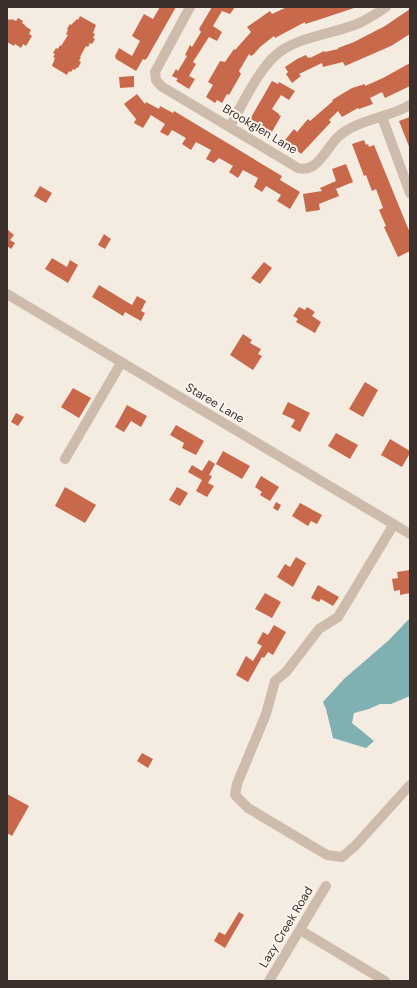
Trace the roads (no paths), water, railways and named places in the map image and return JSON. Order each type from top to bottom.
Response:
[{"type":"street","name":"Brookglen Lane","points":[[190,7],[155,72],[156,80],[161,86],[298,168],[305,169],[314,166],[334,141],[348,129],[382,117],[410,104]]},
{"type":"street","points":[[230,126],[267,64],[282,50],[302,40],[358,24],[386,7]]},
{"type":"street","points":[[382,117],[410,193]]},
{"type":"street","name":"Staree Lane","points":[[7,294],[410,534]]},
{"type":"street","points":[[65,459],[121,363]]},
{"type":"street","points":[[394,524],[338,617],[319,629],[286,672],[275,681],[266,714],[236,784],[235,795],[248,808],[327,855],[342,857],[355,846],[410,785]]},
{"type":"street","name":"Lazy Creek Road","points":[[270,981],[326,886]]},
{"type":"street","points":[[300,930],[380,980]]},
{"type":"water","points":[[410,618],[410,696],[391,704],[380,704],[354,713],[352,723],[374,741],[366,748],[333,738],[323,702],[344,679],[389,640]]}]
